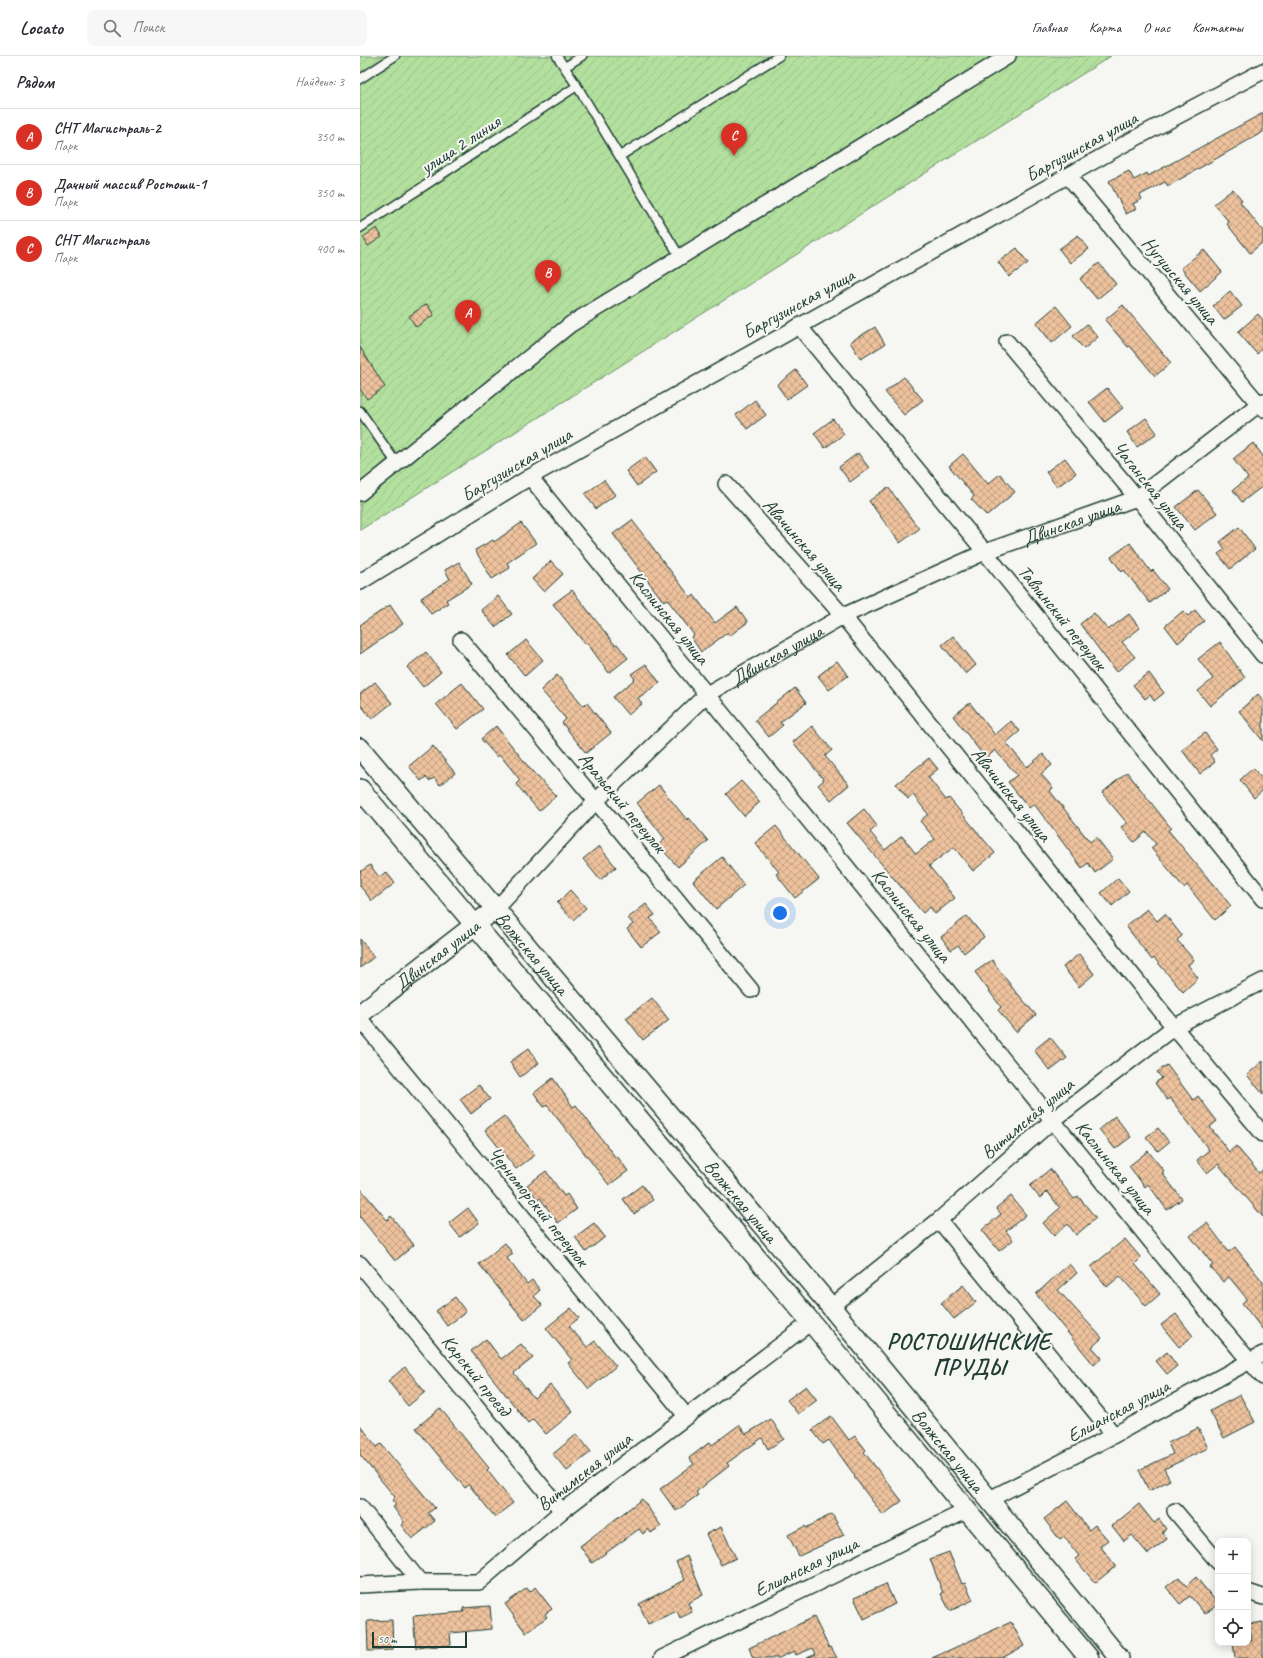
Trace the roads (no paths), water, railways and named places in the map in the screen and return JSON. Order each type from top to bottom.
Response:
[{"type":"street","points":[[360,493],[571,324],[1008,56]]},
{"type":"street","name":"Баргузинская улица","points":[[360,582],[530,477],[1068,176],[1263,71]]},
{"type":"street","name":"Нугушская улица","points":[[1068,176],[1262,405]]},
{"type":"street","name":"Тавлинский переулок","points":[[799,326],[985,552],[1263,899]]},
{"type":"street","name":"Чаганская улица","points":[[1007,342],[1137,498],[1263,655]]},
{"type":"street","name":"Двинская улица","points":[[360,1014],[497,908],[596,800],[707,694],[842,616],[985,552],[1137,498],[1262,405]]},
{"type":"street","name":"Каслинская улица","points":[[530,477],[1052,1121],[1257,1358],[1263,1377]]},
{"type":"street","name":"Авачинская улица","points":[[726,484],[842,616],[1174,1027],[1263,1134]]},
{"type":"street","name":"Аральский переулок","points":[[462,640],[596,800],[751,990]]},
{"type":"street","name":"Волжская улица","points":[[360,748],[497,908],[831,1307],[1119,1658]]},
{"type":"street","name":"Волжская улица","points":[[360,789],[968,1510],[1083,1657]]},
{"type":"street","name":"Витимская улица","points":[[831,1307],[939,1220],[1052,1121],[1174,1027],[1263,981]]},
{"type":"street","name":"Черноморский переулок","points":[[360,1019],[687,1417]]},
{"type":"street","points":[[939,1220],[1114,1436]]},
{"type":"street","name":"Карский проезд","points":[[360,1264],[562,1511]]},
{"type":"street","name":"Витимская улица","points":[[360,1585],[420,1582],[479,1582],[562,1511],[811,1322]]},
{"type":"street","name":"Елшанская улица","points":[[990,1499],[1114,1436],[1257,1358]]},
{"type":"street","points":[[360,1507],[420,1582]]},
{"type":"street","name":"Елшанская улица","points":[[662,1658],[968,1510]]},
{"type":"street","points":[[1175,1511],[1215,1558]]},
{"type":"street","points":[[1251,1593],[1263,1597]]},
{"type":"lane","points":[[360,79],[395,56]]},
{"type":"lane","points":[[557,56],[620,156],[680,257]]},
{"type":"lane","points":[[565,67],[582,56]]},
{"type":"lane","points":[[620,156],[779,56]]},
{"type":"lane","name":"улица 2 линия","points":[[360,228],[577,86]]},
{"type":"lane","points":[[360,411],[397,464]]},
{"type":"place","name":"СНТ Магистраль","points":[[734,156]]},
{"type":"place","name":"Дачный массив Ростоши-1","points":[[548,293]]},
{"type":"place","name":"СНТ Магистраль-2","points":[[468,333]]},
{"type":"district","name":"РОСТОШИНСКИЕ ПРУДЫ","points":[[969,1354]]}]
